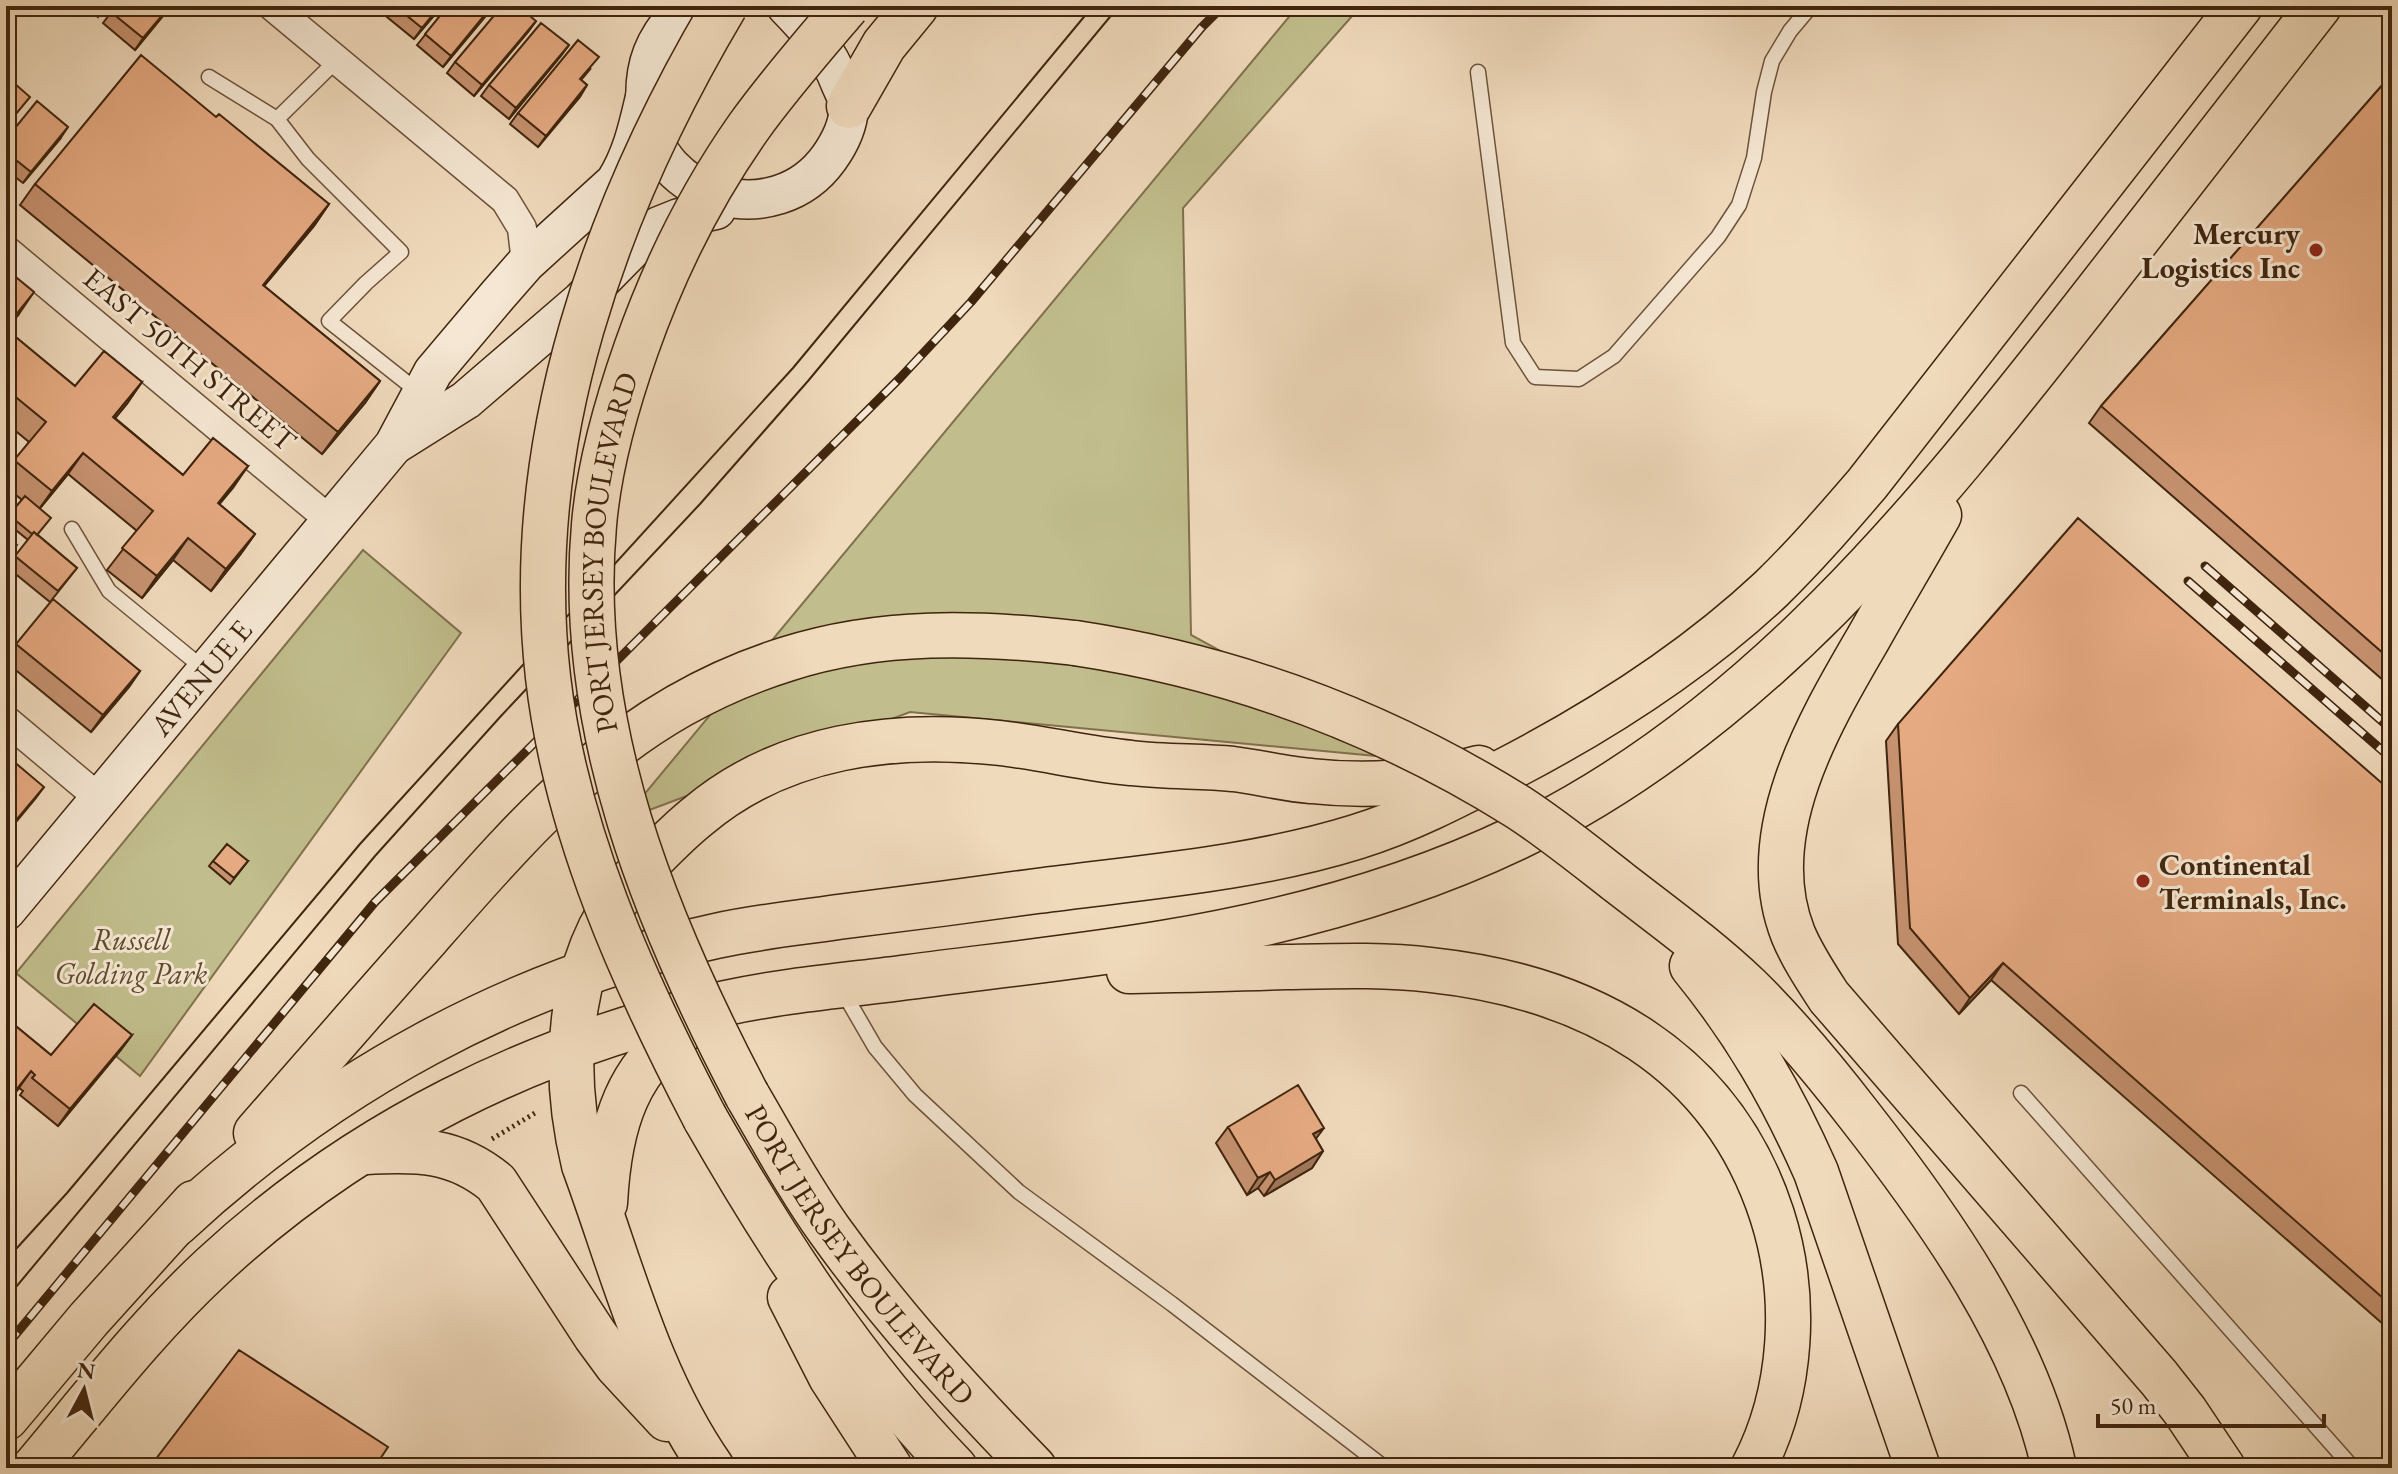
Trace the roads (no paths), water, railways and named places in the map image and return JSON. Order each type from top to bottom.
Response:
[{"type":"highway","name":"PORT JERSEY BOULEVARD","points":[[725,6],[661,122],[638,172],[594,288],[562,411],[546,520],[544,626],[548,679],[557,734],[576,812],[602,892],[634,974],[672,1056],[745,1188],[834,1320],[881,1384],[955,1468]]},
{"type":"highway","points":[[824,6],[824,33],[829,56]]},
{"type":"highway","name":"PORT JERSEY BOULEVARD","points":[[847,6],[748,128],[718,175],[667,272],[644,326],[624,381],[601,476],[594,525],[592,624],[596,673],[623,799],[647,876],[678,955],[747,1095],[828,1229],[875,1291],[946,1375],[1034,1468]]},
{"type":"highway","points":[[849,106],[884,45],[916,6]]},
{"type":"highway","points":[[176,1224],[224,1180],[276,1139],[390,1062],[454,1028],[581,975],[680,945],[756,929],[1242,864],[1355,837],[1439,804],[1548,748],[1615,709],[1713,638],[1769,591],[1819,540],[1867,484],[2240,6]]},
{"type":"highway","points":[[34,1468],[129,1354],[214,1265],[310,1186],[360,1152],[431,1111],[527,1064],[650,1022],[731,1002],[1160,944],[1298,915],[1449,867],[1516,838],[1631,773],[1725,701],[1806,630],[1859,577],[1991,427],[2319,6]]},
{"type":"highway","points":[[1991,427],[1843,681],[1814,738],[1786,817],[1781,857],[1784,897],[1792,932],[1829,997],[2159,1378],[2223,1468]]},
{"type":"highway","points":[[6,1418],[89,1319],[515,838],[593,764],[636,731],[684,702],[786,659],[839,645],[958,633],[1017,636],[1135,652],[1250,682],[1307,701],[1363,724],[1457,771],[1521,809],[1616,880],[1749,988],[1837,1087],[1895,1160],[1951,1242],[1998,1321],[2037,1409],[2054,1468]]},
{"type":"highway","points":[[711,1466],[675,1406],[646,1345],[623,1282],[577,1138],[570,1047],[581,975],[595,937],[630,881],[699,814],[735,789],[771,770],[812,754],[860,743],[921,739],[1000,743],[1130,763],[1233,769],[1348,784],[1432,778],[1548,748]]},
{"type":"highway","points":[[669,842],[662,894],[668,918],[680,945],[697,969],[731,1002]]},
{"type":"highway","points":[[1616,880],[1722,1002],[1773,1082],[1796,1126],[1816,1172],[1918,1468]]},
{"type":"highway","points":[[903,978],[1388,966],[1432,970],[1524,987],[1572,1003],[1617,1024],[1656,1049],[1689,1077],[1719,1112],[1745,1150],[1764,1191],[1779,1235],[1787,1280],[1785,1368],[1776,1410],[1753,1468]]},
{"type":"highway","points":[[604,1219],[611,1138],[636,1079],[665,1044],[684,1029],[731,1002]]},
{"type":"highway","points":[[705,1118],[801,1321],[831,1377],[890,1468]]},
{"type":"highway","points":[[360,1152],[405,1150],[445,1155],[483,1172],[496,1183],[617,1365],[711,1466]]},
{"type":"main road","points":[[685,6],[664,30],[652,50],[645,76],[647,121],[656,144],[670,165],[688,181],[710,193],[734,199],[759,200]]},
{"type":"main road","points":[[786,6],[817,38],[829,56],[849,106]]},
{"type":"main road","name":"AVENUE E","points":[[6,911],[394,445],[433,372],[526,263],[615,182],[633,146],[645,97]]},
{"type":"main road","name":"AVENUE E","points":[[394,445],[466,400],[581,301],[627,252],[659,226],[679,218],[783,194],[805,183],[838,146],[849,106]]},
{"type":"street","points":[[272,6],[505,200],[522,228],[526,263]]},
{"type":"street","name":"EAST 50TH STREET","points":[[6,250],[331,521]]},
{"type":"street","points":[[6,720],[99,798]]},
{"type":"lane","points":[[1478,72],[1513,343],[1535,377],[1579,379],[1614,356],[1718,237],[1739,205],[1754,158],[1772,61],[1790,31],[1811,6]]},
{"type":"lane","points":[[277,119],[337,60]]},
{"type":"lane","points":[[209,77],[277,119],[308,159],[401,252],[329,321],[421,394]]},
{"type":"lane","points":[[72,529],[109,591],[206,671]]},
{"type":"lane","points":[[840,986],[875,1047],[915,1095],[1019,1192],[1172,1304],[1385,1468]]},
{"type":"lane","points":[[2021,1093],[2353,1468]]},
{"type":"tram line","points":[[6,1260],[67,1193],[360,844],[793,368],[1093,6]]},
{"type":"tram line","points":[[6,1299],[375,856],[700,504],[808,381],[1119,6]]},
{"type":"railway","points":[[6,1346],[375,902],[900,378],[971,302],[1223,6]]},
{"type":"railway","points":[[2205,566],[2392,730]]},
{"type":"railway","points":[[2188,581],[2392,759]]},
{"type":"place","name":"Mercury Logistics Inc","points":[[2316,250]]},
{"type":"place","name":"Continental Terminals, Inc.","points":[[2143,881]]},
{"type":"park label","name":"Russell Golding Park","points":[[131,956]]}]
